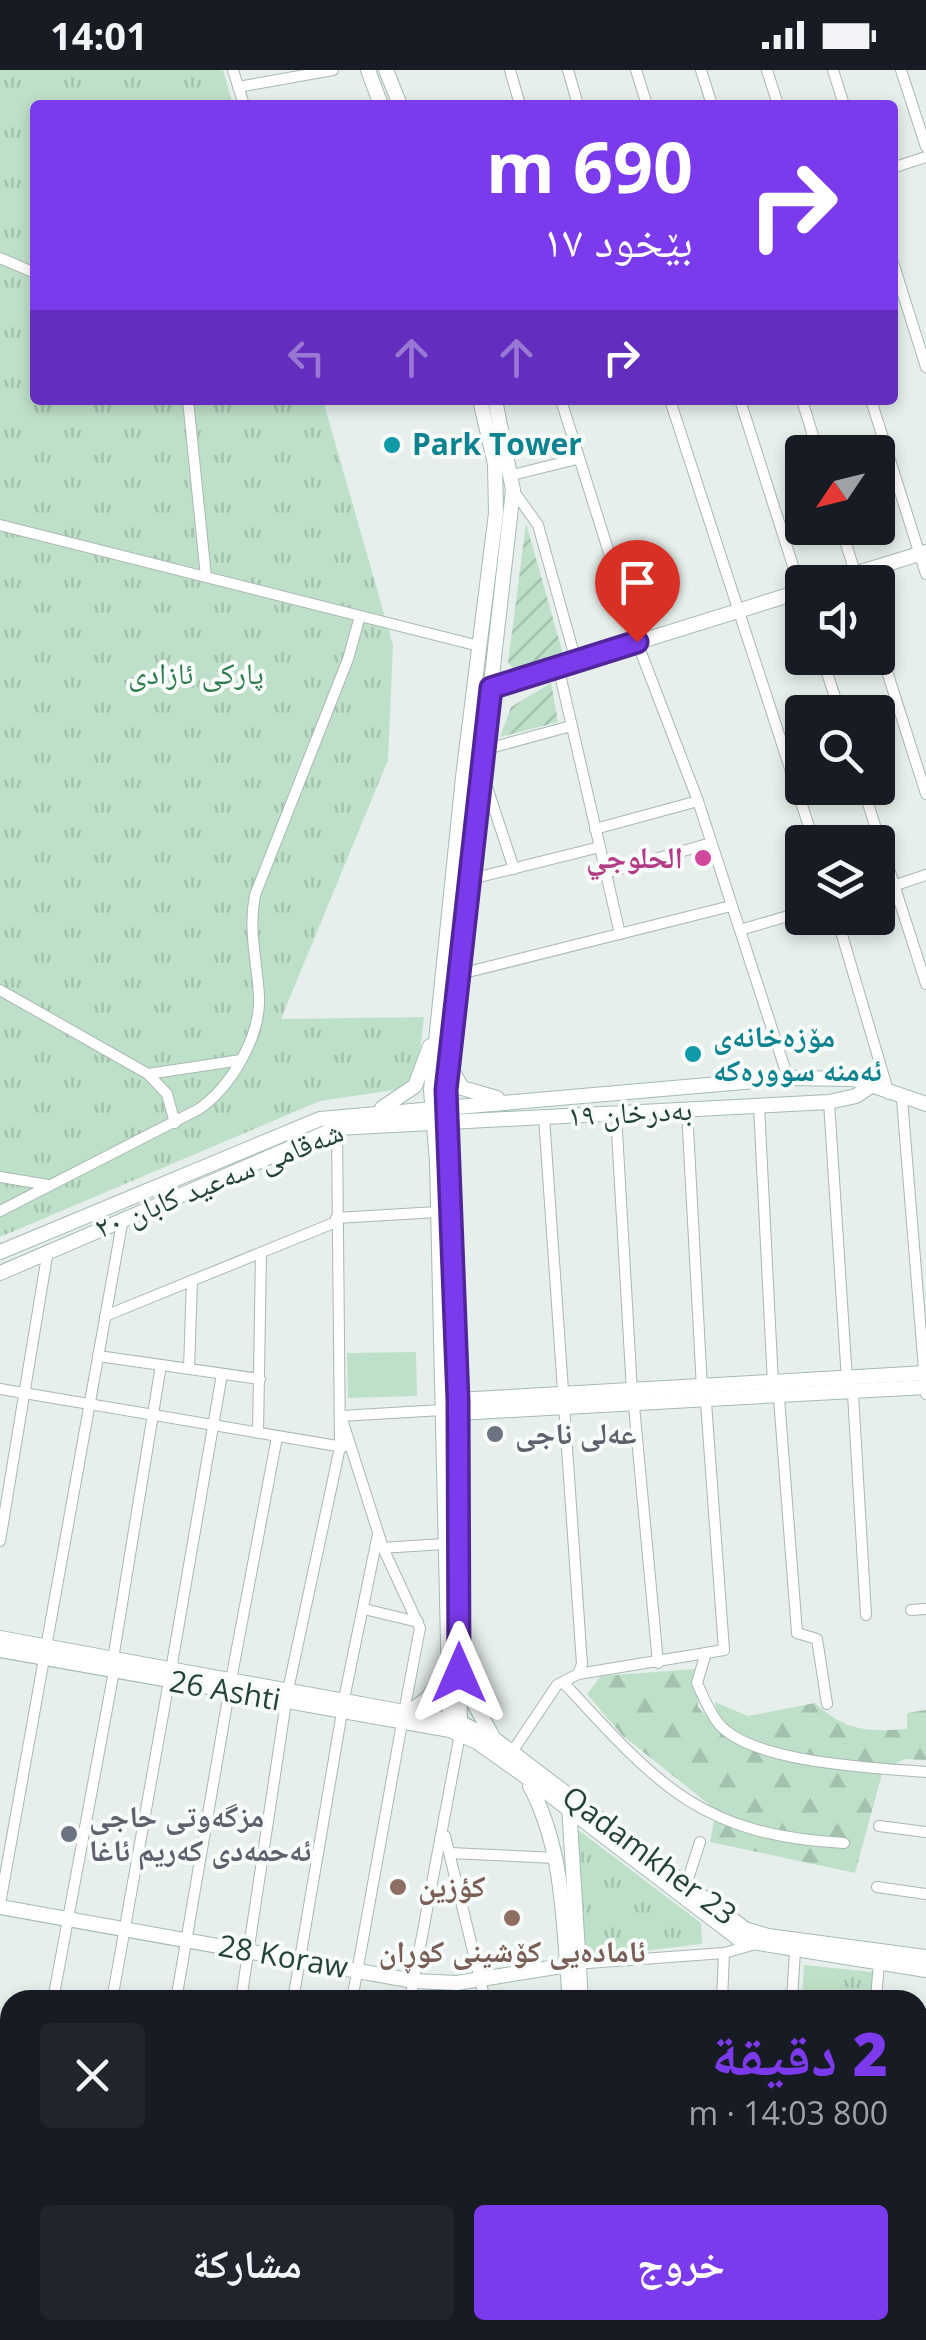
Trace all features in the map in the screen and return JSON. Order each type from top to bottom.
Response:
[{"type":"main road","points":[[368,70],[380,100]]},
{"type":"main road","points":[[386,70],[398,100]]},
{"type":"main road","points":[[481,405],[497,484],[439,1017],[437,1212],[444,1544],[453,1670],[497,1741]]},
{"type":"main road","points":[[450,1173],[438,1116],[513,482],[496,405]]},
{"type":"main road","points":[[891,565],[923,553]]},
{"type":"main road","points":[[474,693],[785,597]]},
{"type":"main road","points":[[368,1118],[415,1086],[439,1017]]},
{"type":"main road","points":[[448,1055],[453,1079],[468,1092],[522,1101]]},
{"type":"main road","name":"بەدرخان ١٩","points":[[438,1116],[522,1101],[788,1078],[844,1078],[926,1104]]},
{"type":"main road","name":"بەدرخان ١٩","points":[[438,1116],[476,1121],[828,1102],[847,1100],[871,1086]]},
{"type":"main road","name":"شەقامی سەعید کابان ٢٠","points":[[0,1252],[320,1120],[438,1116]]},
{"type":"main road","points":[[368,1118],[418,1133],[437,1162]]},
{"type":"main road","name":"شەقامی سەعید کابان ٢٠","points":[[0,1273],[123,1217],[368,1118]]},
{"type":"main road","points":[[454,1726],[458,1406],[450,1173],[456,1130],[476,1121]]},
{"type":"main road","points":[[458,1406],[926,1383]]},
{"type":"main road","name":"26 Ashti","points":[[0,1638],[48,1653]]},
{"type":"main road","name":"26 Ashti","points":[[0,1650],[48,1653],[454,1726]]},
{"type":"main road","points":[[405,1716],[453,1670]]},
{"type":"main road","name":"Qadamkher 23","points":[[454,1726],[497,1741],[512,1752],[728,1933],[752,1945],[926,1970]]},
{"type":"main road","name":"Qadamkher 23","points":[[454,1726],[745,1929],[768,1936],[926,1957]]},
{"type":"main road","points":[[525,1776],[548,1826],[579,1990]]},
{"type":"main road","points":[[567,1802],[571,1990]]},
{"type":"main road","name":"28 Koraw","points":[[0,1906],[414,1981],[480,1979],[573,1964]]},
{"type":"street","points":[[233,70],[242,100]]},
{"type":"street","points":[[238,86],[333,70]]},
{"type":"street","points":[[510,70],[519,100]]},
{"type":"street","points":[[568,70],[577,100]]},
{"type":"street","points":[[636,70],[645,100]]},
{"type":"street","points":[[701,70],[710,100]]},
{"type":"street","points":[[767,70],[776,100]]},
{"type":"street","points":[[833,70],[842,100]]},
{"type":"street","points":[[901,70],[926,147]]},
{"type":"street","points":[[898,166],[926,157]]},
{"type":"street","points":[[0,258],[30,270]]},
{"type":"street","points":[[898,278],[926,366]]},
{"type":"street","points":[[189,405],[206,577]]},
{"type":"street","points":[[561,405],[637,642],[698,801],[788,1078]]},
{"type":"street","points":[[672,405],[808,825]]},
{"type":"street","points":[[742,405],[793,565]]},
{"type":"street","points":[[804,405],[813,435]]},
{"type":"street","points":[[872,405],[923,553],[926,574]]},
{"type":"street","points":[[576,661],[538,525],[513,482],[577,458]]},
{"type":"street","points":[[0,525],[479,646]]},
{"type":"street","points":[[0,1210],[176,1123],[216,1095],[240,1060],[260,1000],[252,933],[256,895],[348,659],[360,616]]},
{"type":"street","points":[[558,666],[620,934]]},
{"type":"street","points":[[888,675],[926,794]]},
{"type":"street","points":[[483,750],[571,726]]},
{"type":"street","points":[[480,767],[514,869]]},
{"type":"street","points":[[595,829],[698,801]]},
{"type":"street","points":[[606,873],[711,843]]},
{"type":"street","points":[[467,880],[600,847]]},
{"type":"street","points":[[895,886],[926,875]]},
{"type":"street","points":[[895,889],[926,984]]},
{"type":"street","points":[[456,975],[731,906]]},
{"type":"street","points":[[740,930],[785,917]]},
{"type":"street","points":[[844,935],[896,1097],[926,1383]]},
{"type":"street","points":[[0,990],[148,1074],[167,1094],[176,1123]]},
{"type":"street","points":[[148,1074],[240,1060]]},
{"type":"street","points":[[828,1102],[866,1614]]},
{"type":"street","points":[[759,1106],[776,1391],[797,1633],[818,1641],[827,1704]]},
{"type":"street","points":[[512,1752],[560,1684],[580,1669],[705,1656],[724,1650],[687,1110]]},
{"type":"street","points":[[616,1114],[633,1399],[656,1660]]},
{"type":"street","points":[[544,1117],[580,1669]]},
{"type":"street","points":[[243,1990],[287,1696],[340,1442],[336,1128]]},
{"type":"street","points":[[0,1177],[51,1185]]},
{"type":"street","points":[[105,1316],[336,1220],[437,1212]]},
{"type":"street","points":[[0,1906],[123,1217]]},
{"type":"street","points":[[0,1542],[28,1394],[48,1250]]},
{"type":"street","points":[[258,1433],[262,1252]]},
{"type":"street","points":[[189,1369],[192,1280]]},
{"type":"street","points":[[98,1356],[260,1379]]},
{"type":"street","points":[[55,1990],[114,1665],[161,1365]]},
{"type":"street","points":[[114,1990],[222,1374]]},
{"type":"street","points":[[0,1389],[277,1436],[340,1442],[354,1449]]},
{"type":"street","points":[[341,1416],[442,1410]]},
{"type":"street","points":[[294,1990],[343,1706],[379,1548],[378,1532],[341,1416]]},
{"type":"street","points":[[178,1990],[277,1436]]},
{"type":"street","points":[[379,1548],[444,1544]]},
{"type":"street","points":[[354,1990],[405,1716],[418,1622],[379,1548]]},
{"type":"street","points":[[364,1609],[418,1622]]},
{"type":"street","points":[[911,1610],[926,1609]]},
{"type":"street","points":[[705,1656],[697,1683],[720,1726],[746,1743],[846,1765],[926,1772]]},
{"type":"street","points":[[560,1684],[654,1775],[713,1817],[793,1840],[844,1843]]},
{"type":"street","points":[[412,1990],[444,1834],[454,1726]]},
{"type":"street","points":[[880,1826],[926,1832]]},
{"type":"street","points":[[444,1834],[483,1990]]},
{"type":"street","points":[[686,1885],[700,1842]]},
{"type":"street","points":[[450,1854],[556,1858]]},
{"type":"street","points":[[876,1888],[926,1894]]},
{"type":"street","points":[[573,1964],[724,1953],[752,1945]]},
{"type":"street","points":[[793,1990],[795,1951]]},
{"type":"street","points":[[722,1990],[724,1953]]},
{"type":"street","points":[[877,1990],[879,1962]]},
{"type":"green space","name":"پارکی ئازادی","points":[[0,70],[223,70],[232,100],[30,100],[30,405],[324,405],[393,645],[388,760],[281,1019],[424,1017],[419,1059],[410,1081],[400,1089],[320,1101],[0,1237]]},
{"type":"green space","points":[[526,523],[563,654],[516,671],[508,663]]},
{"type":"green space","points":[[551,683],[558,722],[500,737],[511,707]]},
{"type":"green space","points":[[416,1352],[417,1396],[348,1398],[347,1353]]},
{"type":"green space","points":[[696,1669],[698,1707],[720,1731],[715,1702],[748,1716],[815,1703],[847,1724],[880,1730],[907,1729],[907,1713],[926,1710],[926,1760],[904,1759],[883,1770],[855,1873],[710,1842],[716,1810],[622,1735],[587,1694],[601,1676]]},
{"type":"green space","points":[[577,1829],[701,1923],[702,1944],[583,1958]]},
{"type":"green space","points":[[804,1965],[873,1972],[872,1990],[803,1990]]},
{"type":"place","name":"Park Tower","points":[[392,445]]},
{"type":"place","name":"الحلوجي","points":[[703,858]]},
{"type":"place","name":"مۆزەخانەی ئەمنە سوورەکە","points":[[693,1054]]},
{"type":"place","name":"عەلی ناجی","points":[[495,1434]]},
{"type":"place","name":"مزگەوتی حاجی ئەحمەدی کەریم ئاغا","points":[[69,1834]]},
{"type":"place","name":"كؤزين","points":[[398,1887]]},
{"type":"place","name":"ئامادەیی کۆشینی کوڕان","points":[[512,1918]]},
{"type":"route","points":[[459,1673],[458,1400],[446,1090],[491,688],[637,642]]}]
